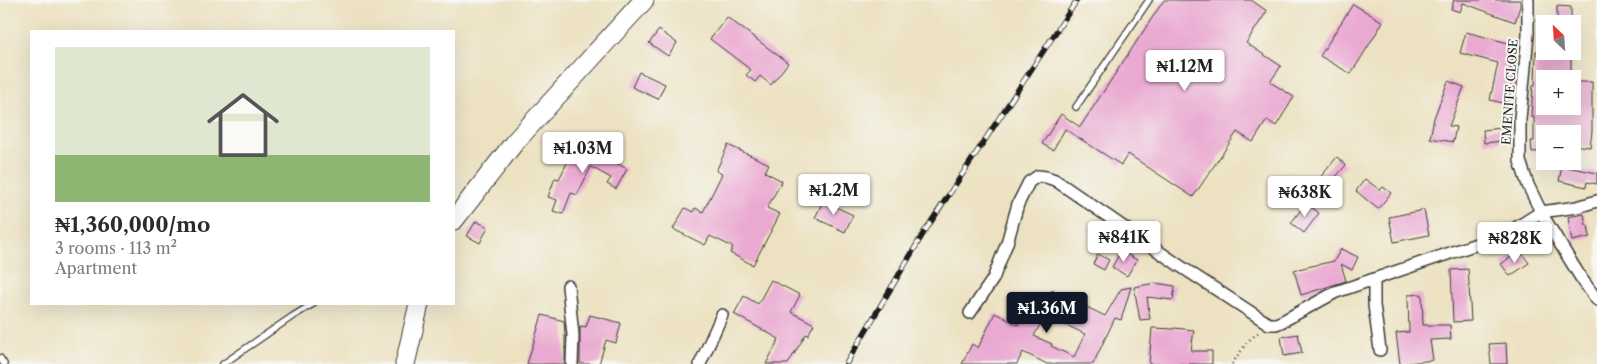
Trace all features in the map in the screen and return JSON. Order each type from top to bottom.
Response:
[{"type":"main road","points":[[455,217],[521,136],[644,0]]},
{"type":"main road","points":[[405,364],[419,305]]},
{"type":"street","name":"EMENITE CLOSE","points":[[1528,0],[1528,35],[1520,119],[1520,161],[1528,185],[1552,232],[1597,300]]},
{"type":"street","points":[[970,313],[993,279],[1007,243],[1018,204],[1029,182],[1038,176],[1055,180],[1180,266],[1269,324],[1283,321],[1336,292],[1506,234],[1541,212],[1577,206],[1597,200]]},
{"type":"street","points":[[1374,280],[1374,305],[1380,350]]},
{"type":"street","points":[[568,286],[573,334],[572,364]]},
{"type":"street","points":[[700,364],[722,315]]},
{"type":"lane","points":[[1076,107],[1149,0]]},
{"type":"lane","points":[[223,364],[312,305]]},
{"type":"lane","points":[[0,358],[4,364]]},
{"type":"path","points":[[1232,364],[1248,341],[1269,324]]},
{"type":"building","points":[[1164,0],[1251,0],[1267,11],[1246,43],[1281,66],[1270,82],[1294,97],[1276,126],[1267,120],[1253,142],[1237,132],[1193,197],[1128,154],[1121,165],[1065,129],[1053,150],[1042,144],[1061,114],[1080,127]]},
{"type":"building","points":[[1454,0],[1520,0],[1520,6],[1515,22],[1463,3],[1460,12],[1451,9]]},
{"type":"building","points":[[1353,4],[1383,22],[1351,74],[1320,56]]},
{"type":"building","points":[[1557,6],[1571,7],[1571,15],[1557,15]]},
{"type":"building","points":[[727,17],[788,63],[771,85],[760,76],[755,82],[746,75],[751,70],[710,39]]},
{"type":"building","points":[[659,30],[677,43],[668,56],[649,43]]},
{"type":"building","points":[[1466,32],[1516,45],[1510,69],[1515,70],[1507,104],[1490,100],[1498,63],[1460,53]]},
{"type":"building","points":[[1536,51],[1536,60],[1571,60],[1571,70],[1536,70],[1536,115],[1581,115],[1581,82],[1592,82],[1592,131],[1590,147],[1581,146],[1581,125],[1536,125],[1536,152],[1532,152],[1531,141],[1534,141],[1534,117],[1531,117],[1533,85],[1535,85]]},
{"type":"building","points":[[639,72],[665,84],[658,99],[632,87]]},
{"type":"building","points":[[1448,81],[1464,87],[1449,126],[1456,127],[1453,142],[1430,138],[1434,118]]},
{"type":"building","points":[[1502,128],[1503,141],[1484,143],[1483,130]]},
{"type":"building","points":[[580,140],[627,169],[616,189],[607,184],[611,178],[591,167],[577,195],[571,193],[563,214],[553,211],[557,200],[548,197],[555,178],[559,179]]},
{"type":"building","points":[[728,145],[769,164],[765,172],[782,181],[767,208],[780,214],[753,265],[730,253],[733,247],[710,236],[705,245],[673,229],[685,208],[693,212],[695,208],[703,212],[722,174],[716,171]]},
{"type":"building","points":[[1337,157],[1346,165],[1328,186],[1319,179]]},
{"type":"building","points":[[1561,170],[1581,170],[1597,173],[1597,184],[1587,182],[1586,187],[1559,181]]},
{"type":"building","points":[[1365,179],[1380,190],[1383,187],[1391,193],[1378,209],[1356,191]]},
{"type":"building","points":[[823,201],[853,215],[845,232],[815,218]]},
{"type":"building","points":[[1306,203],[1319,213],[1304,233],[1291,223]]},
{"type":"building","points":[[1424,210],[1429,235],[1394,242],[1389,217]]},
{"type":"building","points":[[1584,214],[1590,237],[1572,241],[1568,217]]},
{"type":"building","points":[[476,221],[488,227],[480,243],[467,236]]},
{"type":"building","points":[[1341,249],[1358,257],[1352,270],[1341,264],[1346,281],[1301,295],[1294,270],[1334,261]]},
{"type":"building","points":[[1121,251],[1137,260],[1127,276],[1112,267]]},
{"type":"building","points":[[1520,251],[1529,263],[1510,276],[1501,264]]},
{"type":"building","points":[[1098,254],[1109,260],[1104,270],[1093,264]]},
{"type":"building","points":[[1468,269],[1471,321],[1453,322],[1451,270]]},
{"type":"building","points":[[771,280],[800,295],[791,312],[814,324],[788,364],[766,364],[779,339],[734,314],[744,296],[758,304]]},
{"type":"building","points":[[1155,283],[1175,286],[1173,300],[1147,297],[1150,319],[1140,320],[1134,287]]},
{"type":"building","points":[[1131,287],[1121,320],[1115,318],[1093,364],[1047,364],[1023,352],[1017,364],[962,364],[972,344],[978,348],[995,313],[1018,325],[1024,312],[1042,321],[1034,336],[1074,357],[1085,334],[1041,313],[1052,290],[1105,316],[1121,289]]},
{"type":"building","points":[[1422,294],[1423,325],[1450,325],[1451,339],[1430,340],[1433,360],[1400,364],[1396,333],[1409,332],[1408,295]]},
{"type":"building","points":[[542,315],[564,321],[565,364],[527,364]]},
{"type":"building","points":[[590,315],[621,323],[616,343],[606,340],[599,364],[580,364],[580,326],[586,327]]},
{"type":"building","points":[[1152,328],[1194,330],[1191,351],[1212,351],[1212,364],[1149,364]]},
{"type":"building","points":[[1298,334],[1302,353],[1284,356],[1281,337]]},
{"type":"building","points":[[1506,343],[1507,364],[1491,364],[1489,344]]},
{"type":"railway","points":[[846,364],[923,234],[1077,0]]}]
